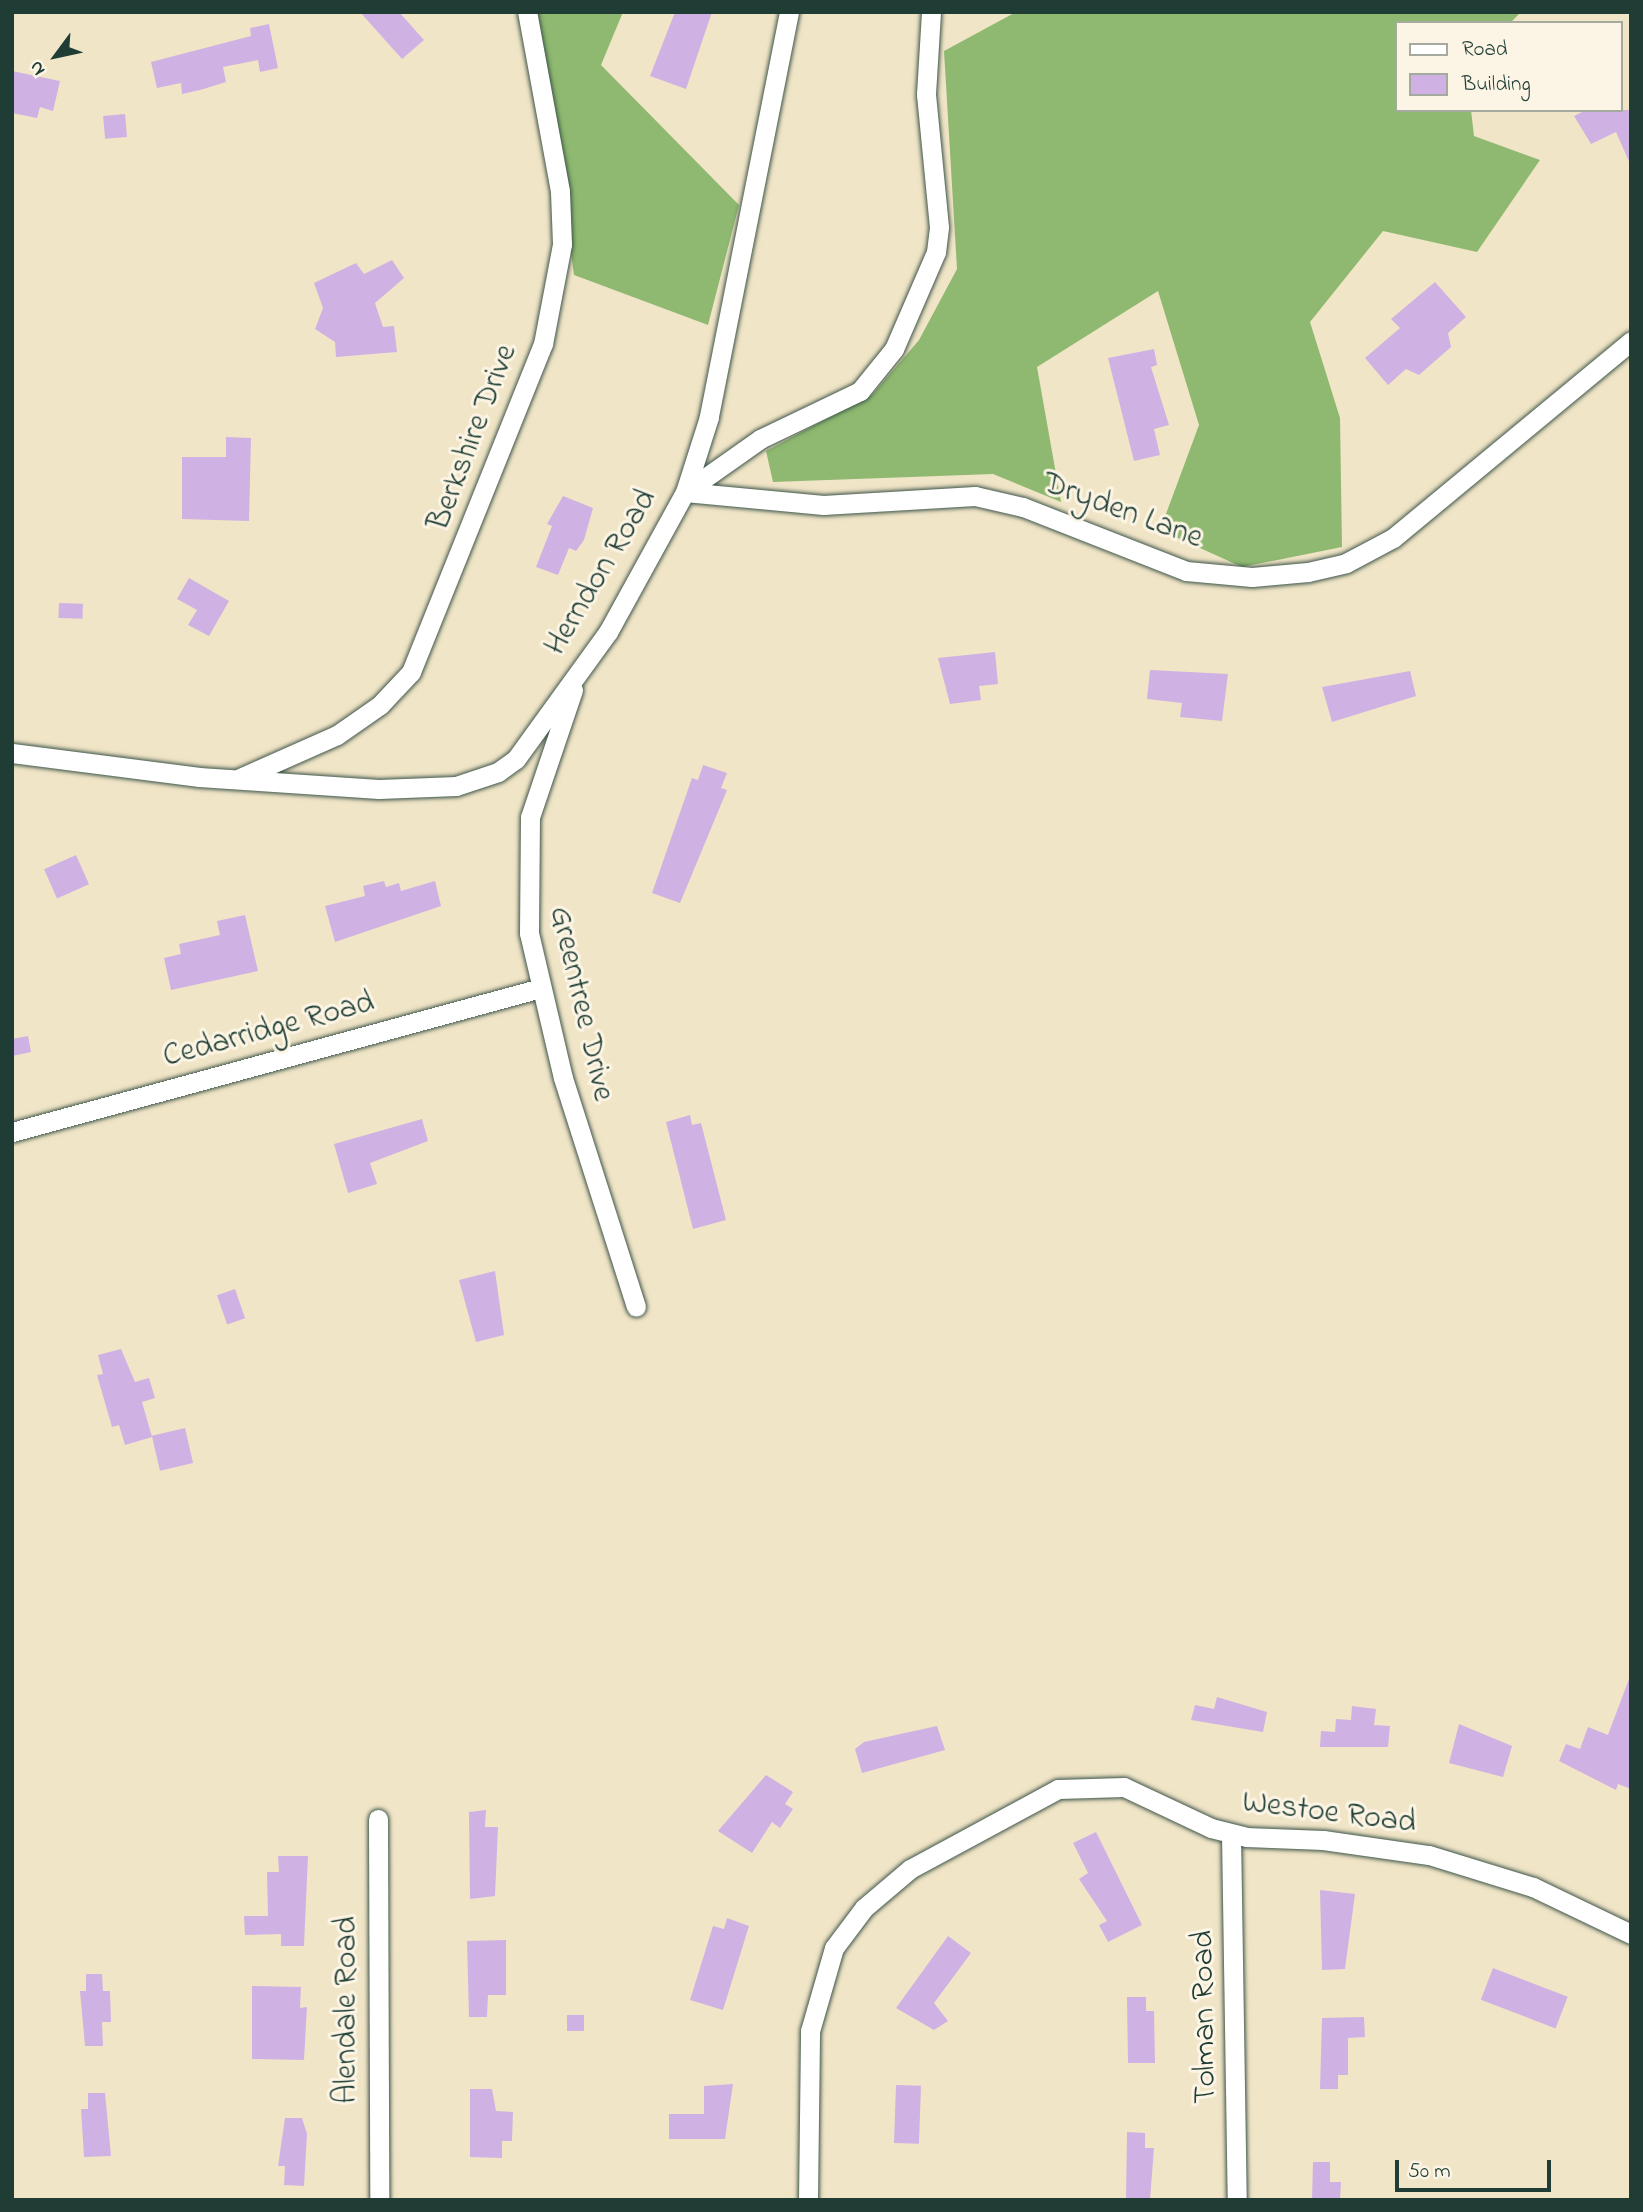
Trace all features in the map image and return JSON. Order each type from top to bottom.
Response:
[{"type":"street","name":"Berkshire Drive","points":[[235,779],[337,735],[396,692],[411,672],[527,387],[557,290],[562,244],[555,143],[527,12]]},
{"type":"street","points":[[685,492],[709,417],[789,12]]},
{"type":"street","name":"Herndon Road","points":[[12,753],[235,779],[379,789],[482,779],[516,759],[608,632],[685,492],[760,439],[860,391],[909,322],[939,227],[926,94],[931,12]]},
{"type":"street","name":"Dryden Lane","points":[[685,492],[823,505],[975,496],[1023,507],[1186,571],[1252,577],[1308,572],[1346,563],[1393,538],[1631,341]]},
{"type":"street","name":"Greentree Drive","points":[[578,672],[530,817],[526,851],[529,933],[562,1078],[636,1307]]},
{"type":"street","name":"Cedarridge Road","points":[[12,1132],[541,988]]},
{"type":"street","name":"Westoe Road","points":[[808,2200],[810,2031],[818,1989],[849,1926],[910,1870],[1026,1804],[1073,1785],[1109,1784],[1144,1792],[1231,1834],[1429,1855],[1533,1887],[1631,1934]]},
{"type":"street","name":"Alendale Road","points":[[378,1819],[379,2200]]},
{"type":"street","name":"Tolman Road","points":[[1231,1834],[1237,2200]]},
{"type":"green space","points":[[538,12],[623,12],[601,65],[739,205],[708,325],[574,275]]},
{"type":"green space","points":[[1016,12],[1521,12],[1512,21],[1394,21],[1394,112],[1471,112],[1474,136],[1540,160],[1477,252],[1383,231],[1310,322],[1340,418],[1342,547],[1242,567],[1160,530],[1199,425],[1158,291],[1037,367],[1061,502],[993,474],[773,482],[766,451],[872,395],[919,340],[957,269],[944,51]]},
{"type":"building","points":[[360,12],[399,12],[424,40],[402,59]]},
{"type":"building","points":[[675,12],[712,12],[686,89],[650,76]]},
{"type":"building","points":[[269,24],[278,68],[260,72],[258,60],[223,67],[226,82],[200,90],[182,94],[181,83],[157,88],[151,62],[251,36],[250,28]]},
{"type":"building","points":[[12,71],[60,81],[53,111],[40,107],[37,118],[12,113]]},
{"type":"building","points":[[1631,110],[1631,166],[1616,132],[1591,144],[1574,116],[1582,112]]},
{"type":"building","points":[[125,114],[127,137],[105,139],[103,116]]},
{"type":"building","points":[[392,260],[404,278],[375,303],[383,327],[394,326],[397,352],[336,357],[335,342],[315,329],[323,308],[314,283],[356,263],[364,274]]},
{"type":"building","points":[[1435,282],[1466,317],[1448,333],[1451,347],[1419,375],[1406,369],[1388,385],[1365,358],[1400,328],[1391,319]]},
{"type":"building","points":[[1154,349],[1157,365],[1151,367],[1169,425],[1154,429],[1160,455],[1134,461],[1108,358]]},
{"type":"building","points":[[226,437],[251,438],[249,521],[182,519],[182,457],[226,457]]},
{"type":"building","points":[[563,496],[593,508],[584,540],[576,551],[569,548],[558,575],[536,567],[552,526],[547,524]]},
{"type":"building","points":[[189,578],[229,601],[209,636],[188,625],[197,610],[177,599]]},
{"type":"building","points":[[59,603],[83,604],[82,619],[58,618]]},
{"type":"building","points":[[995,652],[998,684],[979,686],[981,700],[950,704],[938,658]]},
{"type":"building","points":[[1150,670],[1228,674],[1222,721],[1180,717],[1182,703],[1147,699]]},
{"type":"building","points":[[1410,671],[1416,696],[1332,722],[1322,687]]},
{"type":"building","points":[[703,765],[727,773],[721,788],[727,790],[680,903],[652,893],[692,778],[698,780]]},
{"type":"building","points":[[76,855],[89,884],[57,898],[44,869]]},
{"type":"building","points":[[384,881],[386,887],[399,883],[401,891],[435,881],[441,906],[335,942],[325,906],[365,896],[363,886]]},
{"type":"building","points":[[245,915],[258,971],[171,990],[164,958],[181,954],[179,944],[220,935],[217,921]]},
{"type":"building","points":[[28,1036],[31,1052],[12,1056],[12,1039]]},
{"type":"building","points":[[690,1115],[692,1125],[701,1123],[726,1220],[693,1229],[666,1122]]},
{"type":"building","points":[[422,1119],[428,1141],[370,1163],[377,1184],[348,1193],[334,1144]]},
{"type":"building","points":[[495,1271],[504,1335],[476,1342],[459,1280]]},
{"type":"building","points":[[235,1289],[245,1318],[227,1324],[217,1295]]},
{"type":"building","points":[[121,1349],[135,1382],[149,1378],[155,1398],[142,1402],[152,1437],[125,1445],[119,1425],[112,1427],[97,1375],[103,1374],[98,1355]]},
{"type":"building","points":[[185,1428],[193,1463],[160,1471],[152,1436]]},
{"type":"building","points":[[1629,1679],[1631,1789],[1618,1784],[1616,1790],[1559,1761],[1566,1744],[1580,1749],[1588,1727],[1608,1735]]},
{"type":"building","points":[[1217,1697],[1267,1712],[1263,1732],[1191,1720],[1195,1705],[1214,1709]]},
{"type":"building","points":[[1352,1706],[1376,1709],[1374,1725],[1390,1726],[1388,1747],[1320,1747],[1321,1731],[1335,1732],[1336,1719],[1351,1720]]},
{"type":"building","points":[[1459,1724],[1512,1746],[1503,1777],[1449,1763]]},
{"type":"building","points":[[937,1726],[945,1750],[862,1773],[855,1749],[864,1742]]},
{"type":"building","points":[[766,1775],[793,1792],[785,1804],[793,1809],[780,1828],[772,1822],[752,1853],[718,1831]]},
{"type":"building","points":[[486,1810],[485,1827],[498,1827],[495,1896],[470,1899],[469,1812]]},
{"type":"building","points":[[1096,1832],[1142,1925],[1108,1942],[1099,1925],[1107,1921],[1079,1879],[1088,1873],[1073,1843]]},
{"type":"building","points":[[278,1856],[308,1856],[304,1946],[281,1946],[281,1934],[245,1935],[244,1916],[268,1916],[267,1872],[279,1872]]},
{"type":"building","points":[[1320,1890],[1355,1894],[1345,1969],[1322,1970]]},
{"type":"building","points":[[727,1918],[749,1926],[723,2010],[690,2000],[713,1926],[724,1929]]},
{"type":"building","points":[[948,1936],[971,1953],[934,2003],[948,2021],[934,2030],[896,2008]]},
{"type":"building","points":[[506,1940],[506,1995],[488,1995],[487,2017],[469,2017],[467,1941]]},
{"type":"building","points":[[1493,1968],[1568,1997],[1556,2028],[1481,2000]]},
{"type":"building","points":[[86,1974],[102,1974],[103,1991],[110,1991],[111,2022],[102,2022],[103,2046],[85,2046],[80,1991],[86,1991]]},
{"type":"building","points":[[252,1986],[301,1987],[300,2008],[307,2007],[304,2060],[252,2059]]},
{"type":"building","points":[[1127,1997],[1146,1997],[1146,2011],[1154,2011],[1155,2063],[1128,2063]]},
{"type":"building","points":[[567,2015],[584,2015],[584,2031],[567,2031]]},
{"type":"building","points":[[1364,2017],[1365,2037],[1348,2038],[1348,2075],[1338,2075],[1338,2089],[1320,2089],[1322,2018]]},
{"type":"building","points":[[733,2084],[725,2139],[669,2139],[669,2114],[704,2114],[704,2086]]},
{"type":"building","points":[[896,2085],[921,2086],[919,2144],[894,2143]]},
{"type":"building","points":[[470,2089],[492,2089],[496,2111],[513,2112],[512,2141],[502,2141],[502,2158],[470,2157]]},
{"type":"building","points":[[88,2093],[105,2093],[111,2156],[84,2157],[81,2109],[88,2109]]},
{"type":"building","points":[[285,2118],[302,2118],[307,2134],[304,2186],[284,2185],[285,2166],[278,2166]]},
{"type":"building","points":[[1127,2132],[1145,2133],[1145,2148],[1154,2148],[1150,2200],[1126,2200]]},
{"type":"building","points":[[1313,2162],[1330,2162],[1330,2182],[1341,2182],[1340,2200],[1312,2200]]}]
